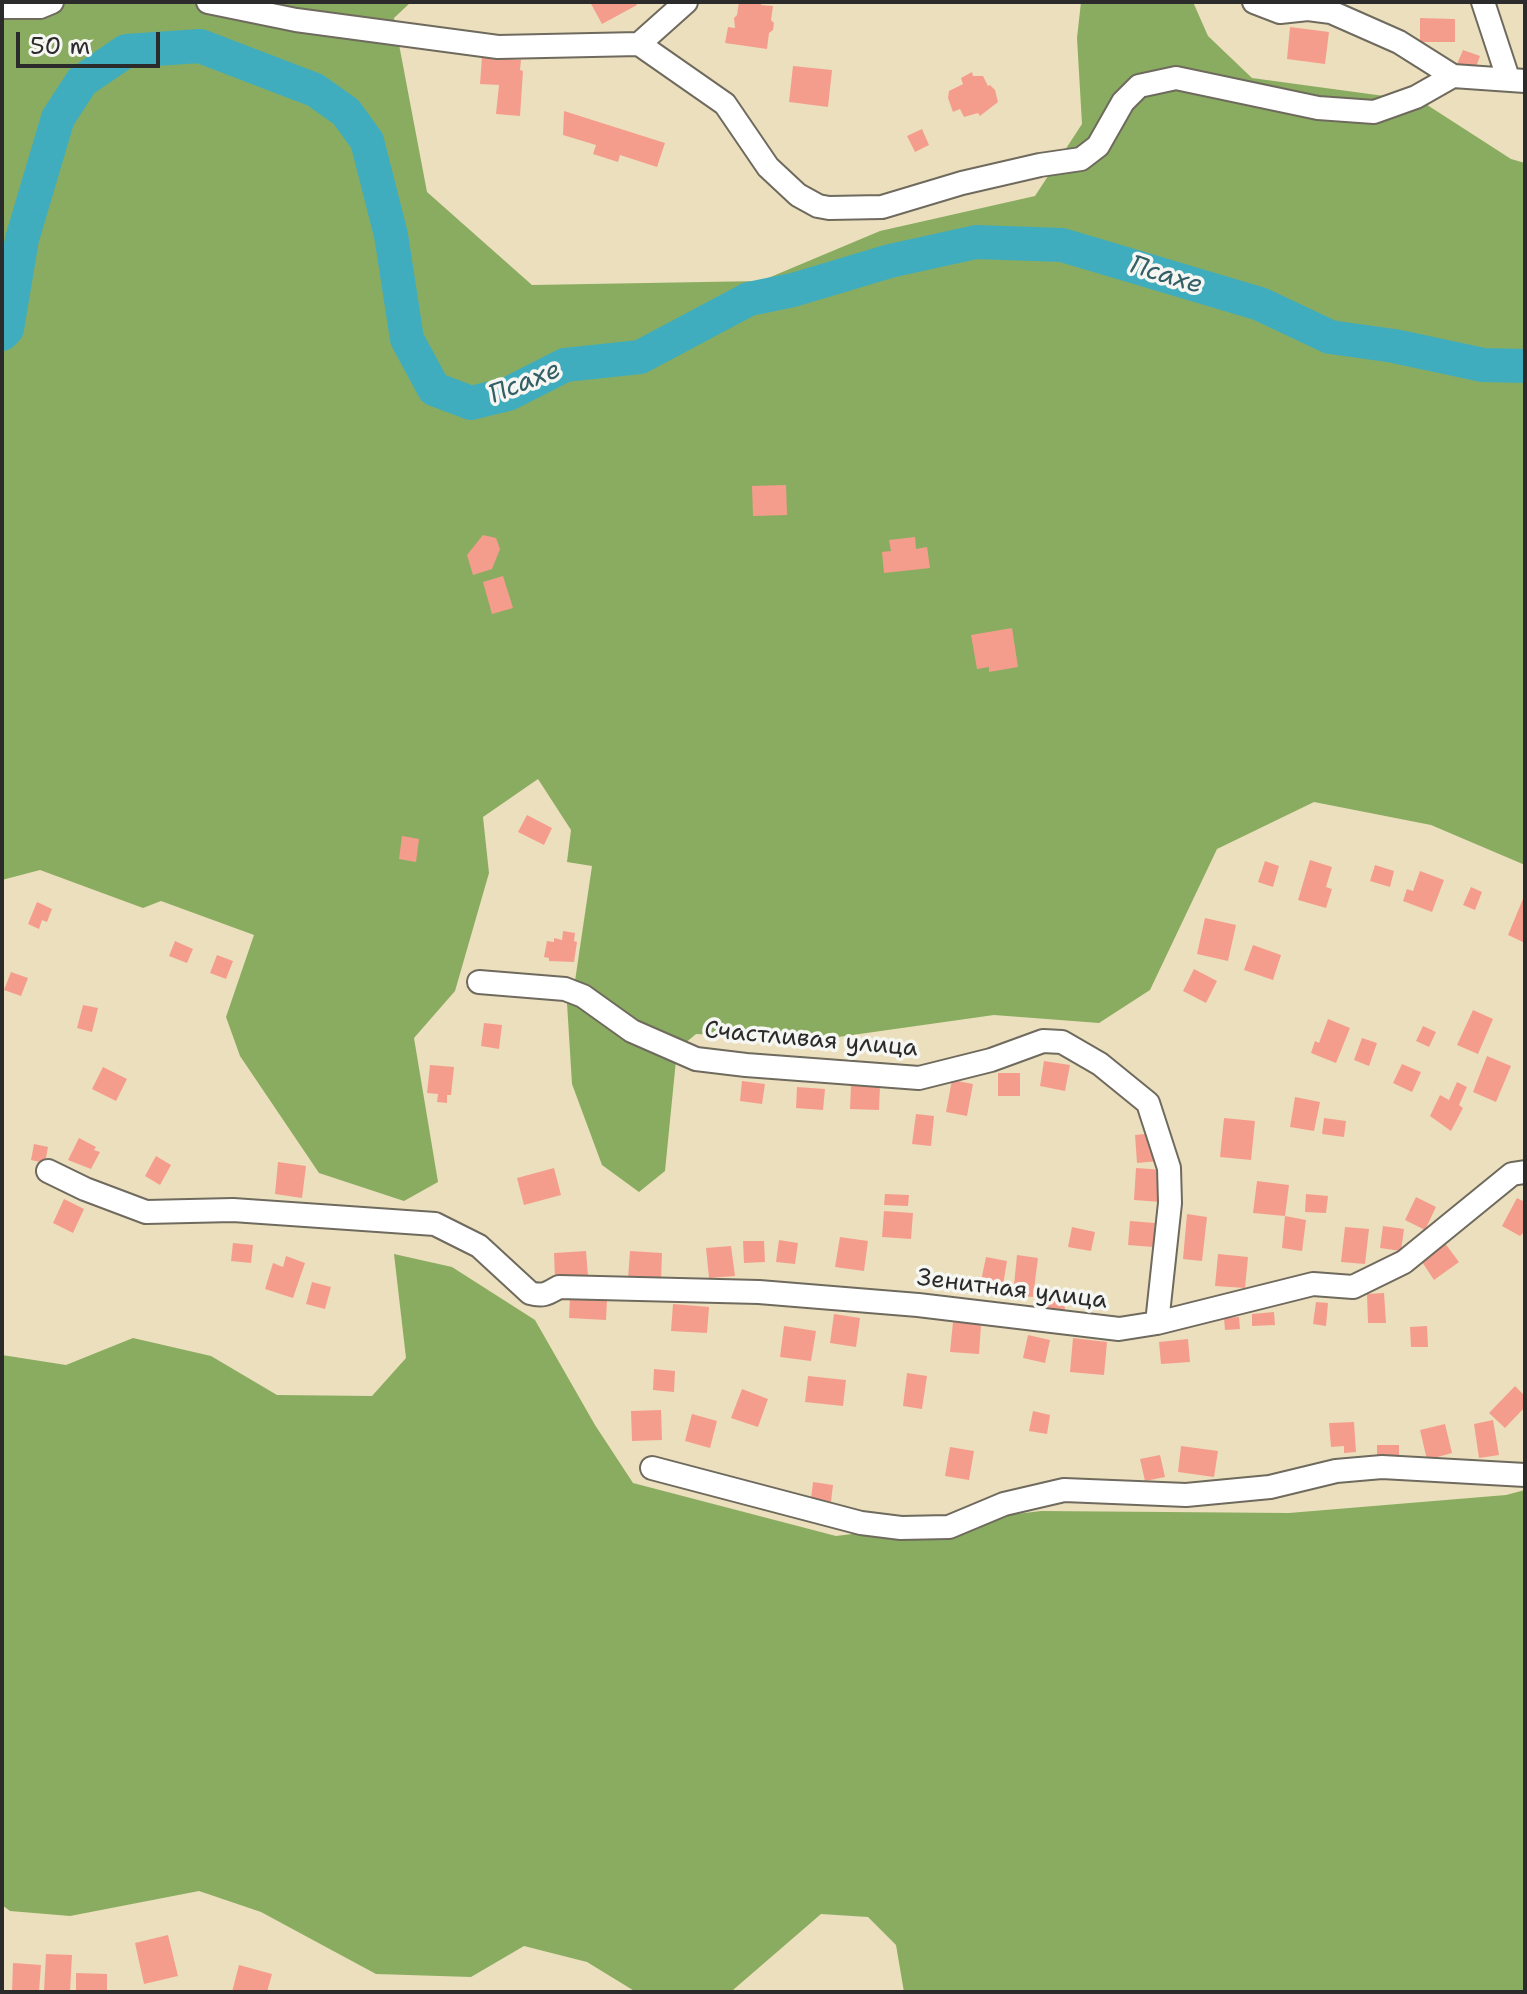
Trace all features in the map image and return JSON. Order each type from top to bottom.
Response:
[{"type":"street","points":[[2,7],[40,7],[52,2]]},
{"type":"street","points":[[208,2],[296,20],[498,47],[639,44],[725,104],[768,167],[798,195],[818,206],[829,208],[882,207],[962,183],[1081,159],[1098,146],[1123,102],[1139,86],[1176,78],[1318,108],[1374,112],[1416,97],[1453,76]]},
{"type":"street","points":[[639,44],[686,2]]},
{"type":"street","points":[[1254,2],[1280,12],[1308,9],[1331,12],[1399,42],[1453,76],[1517,79],[1483,2]]},
{"type":"street","name":"Счастливая улица","points":[[479,982],[565,989],[583,996],[632,1031],[696,1059],[746,1065],[919,1078],[991,1060],[1043,1041],[1062,1042],[1100,1064],[1148,1103],[1169,1168],[1170,1203],[1157,1323]]},
{"type":"street","name":"Зенитная улица","points":[[48,1171],[146,1212],[233,1210],[435,1224],[479,1246],[530,1293],[539,1295],[559,1287],[759,1292],[918,1305],[1119,1329],[1157,1323],[1313,1284],[1353,1287],[1404,1262],[1512,1174],[1525,1172]]},
{"type":"street","points":[[652,1468],[861,1523],[901,1528],[949,1527],[1004,1504],[1064,1490],[1186,1495],[1270,1487],[1336,1471],[1382,1467],[1525,1475]]},
{"type":"green space","points":[[2,2],[411,2],[394,18],[427,192],[532,285],[761,281],[880,231],[1035,196],[1082,124],[1077,38],[1081,2],[1193,2],[1208,36],[1252,78],[1421,101],[1511,159],[1525,163],[1525,865],[1431,825],[1314,802],[1217,849],[1150,990],[1099,1023],[994,1015],[817,1040],[696,1034],[677,1050],[665,1171],[639,1192],[602,1165],[572,1084],[567,1003],[575,981],[592,866],[567,862],[571,830],[538,779],[483,817],[489,873],[455,991],[414,1038],[438,1182],[404,1201],[319,1173],[240,1056],[226,1017],[254,935],[161,901],[143,908],[40,870],[2,880]]},
{"type":"green space","points":[[394,1254],[452,1267],[535,1320],[595,1425],[633,1483],[836,1536],[1041,1511],[1289,1513],[1506,1495],[1525,1490],[1525,1992],[904,1992],[896,1945],[868,1917],[821,1914],[733,1990],[636,1992],[587,1962],[524,1946],[471,1977],[376,1974],[261,1912],[199,1891],[70,1916],[10,1911],[2,1905],[2,1355],[66,1365],[133,1338],[211,1356],[277,1395],[372,1396],[406,1358]]},
{"type":"building","points":[[590,2],[635,2],[637,5],[602,24]]},
{"type":"building","points":[[739,2],[762,2],[761,5],[773,6],[771,20],[774,23],[767,49],[725,43],[728,27],[735,28],[734,18]]},
{"type":"building","points":[[1420,18],[1455,19],[1455,42],[1420,42]]},
{"type":"building","points":[[1290,27],[1329,32],[1325,64],[1287,59]]},
{"type":"building","points":[[1463,50],[1480,56],[1475,70],[1457,64]]},
{"type":"building","points":[[482,57],[521,60],[520,116],[496,114],[499,85],[480,84]]},
{"type":"building","points":[[793,66],[832,70],[828,107],[789,102]]},
{"type":"building","points":[[972,72],[973,76],[983,76],[988,86],[995,90],[998,102],[980,116],[978,113],[964,117],[960,109],[953,112],[949,91],[963,84],[961,78]]},
{"type":"building","points":[[564,111],[665,143],[657,167],[620,155],[618,162],[593,154],[596,145],[563,135]]},
{"type":"building","points":[[922,129],[929,145],[915,152],[907,136]]},
{"type":"building","points":[[786,485],[787,515],[753,516],[752,486]]},
{"type":"building","points":[[483,535],[496,538],[500,549],[492,569],[473,575],[467,555]]},
{"type":"building","points":[[915,537],[916,549],[927,547],[930,568],[884,573],[882,552],[891,551],[889,540]]},
{"type":"building","points":[[503,576],[513,608],[492,614],[483,582]]},
{"type":"building","points":[[1012,628],[1018,667],[989,672],[989,667],[977,669],[971,635]]},
{"type":"building","points":[[527,815],[552,828],[544,845],[518,832]]},
{"type":"building","points":[[402,836],[419,839],[416,862],[399,859]]},
{"type":"building","points":[[1310,860],[1332,867],[1326,887],[1332,889],[1326,908],[1298,900]]},
{"type":"building","points":[[1265,861],[1279,866],[1273,887],[1258,882]]},
{"type":"building","points":[[1375,865],[1394,871],[1390,887],[1370,881]]},
{"type":"building","points":[[1420,871],[1444,880],[1432,912],[1403,901],[1407,889],[1413,891]]},
{"type":"building","points":[[1471,887],[1482,892],[1475,910],[1463,905]]},
{"type":"building","points":[[1525,894],[1525,943],[1508,935]]},
{"type":"building","points":[[37,902],[52,909],[47,922],[42,920],[39,929],[28,924]]},
{"type":"building","points":[[1205,918],[1236,925],[1228,961],[1197,954]]},
{"type":"building","points":[[563,931],[575,933],[574,962],[549,961],[544,957],[547,941],[554,942],[554,938],[562,940]]},
{"type":"building","points":[[175,941],[193,949],[187,963],[169,956]]},
{"type":"building","points":[[1253,945],[1281,955],[1273,980],[1244,970]]},
{"type":"building","points":[[217,955],[233,961],[226,979],[210,973]]},
{"type":"building","points":[[1194,969],[1217,981],[1206,1003],[1183,991]]},
{"type":"building","points":[[11,972],[28,978],[21,996],[4,990]]},
{"type":"building","points":[[83,1005],[98,1008],[92,1032],[77,1028]]},
{"type":"building","points":[[1473,1010],[1493,1019],[1478,1054],[1457,1045]]},
{"type":"building","points":[[1328,1019],[1350,1028],[1336,1063],[1311,1053],[1315,1041],[1319,1043]]},
{"type":"building","points":[[484,1023],[502,1025],[499,1049],[481,1046]]},
{"type":"building","points":[[1423,1026],[1436,1032],[1429,1047],[1416,1041]]},
{"type":"building","points":[[1362,1038],[1377,1043],[1369,1066],[1354,1060]]},
{"type":"building","points":[[1487,1056],[1511,1066],[1496,1102],[1473,1092]]},
{"type":"building","points":[[1044,1061],[1070,1065],[1065,1091],[1040,1086]]},
{"type":"building","points":[[1402,1064],[1421,1072],[1412,1092],[1393,1083]]},
{"type":"building","points":[[430,1065],[454,1067],[447,1103],[437,1102],[438,1094],[427,1093]]},
{"type":"building","points":[[103,1067],[127,1079],[116,1101],[92,1089]]},
{"type":"building","points":[[998,1073],[1020,1073],[1020,1096],[998,1096]]},
{"type":"building","points":[[952,1080],[973,1084],[967,1116],[946,1112]]},
{"type":"building","points":[[742,1081],[765,1084],[762,1104],[740,1101]]},
{"type":"building","points":[[1457,1082],[1467,1087],[1459,1105],[1463,1108],[1451,1131],[1430,1116],[1440,1095],[1449,1100]]},
{"type":"building","points":[[851,1085],[880,1086],[879,1110],[850,1109]]},
{"type":"building","points":[[797,1087],[825,1089],[823,1110],[796,1108]]},
{"type":"building","points":[[1295,1097],[1320,1102],[1314,1131],[1290,1127]]},
{"type":"building","points":[[916,1114],[934,1116],[931,1146],[912,1144]]},
{"type":"building","points":[[1224,1118],[1255,1121],[1251,1160],[1220,1157]]},
{"type":"building","points":[[1324,1118],[1346,1121],[1344,1137],[1322,1134]]},
{"type":"building","points":[[1156,1133],[1159,1161],[1137,1163],[1135,1135]]},
{"type":"building","points":[[79,1138],[100,1152],[91,1169],[68,1160]]},
{"type":"building","points":[[34,1144],[48,1147],[45,1163],[31,1160]]},
{"type":"building","points":[[156,1156],[171,1165],[160,1185],[145,1176]]},
{"type":"building","points":[[278,1162],[306,1166],[302,1198],[275,1194]]},
{"type":"building","points":[[554,1168],[561,1195],[524,1205],[517,1178]]},
{"type":"building","points":[[1136,1168],[1164,1170],[1161,1202],[1134,1200]]},
{"type":"building","points":[[1257,1181],[1289,1185],[1285,1216],[1253,1213]]},
{"type":"building","points":[[885,1194],[909,1195],[908,1206],[884,1205]]},
{"type":"building","points":[[1306,1194],[1328,1196],[1326,1213],[1305,1212]]},
{"type":"building","points":[[1416,1197],[1436,1207],[1425,1230],[1405,1220]]},
{"type":"building","points":[[1517,1198],[1525,1202],[1525,1231],[1520,1236],[1502,1226]]},
{"type":"building","points":[[64,1199],[84,1209],[73,1233],[53,1223]]},
{"type":"building","points":[[884,1211],[913,1213],[911,1239],[882,1237]]},
{"type":"building","points":[[1187,1214],[1207,1217],[1202,1261],[1183,1259]]},
{"type":"building","points":[[1285,1216],[1306,1220],[1302,1251],[1282,1248]]},
{"type":"building","points":[[1130,1221],[1155,1223],[1153,1247],[1128,1245]]},
{"type":"building","points":[[1383,1226],[1404,1229],[1401,1251],[1380,1248]]},
{"type":"building","points":[[1072,1227],[1095,1232],[1091,1251],[1068,1247]]},
{"type":"building","points":[[1345,1227],[1369,1229],[1365,1264],[1341,1262]]},
{"type":"building","points":[[840,1237],[868,1241],[864,1271],[835,1267]]},
{"type":"building","points":[[779,1240],[798,1243],[795,1264],[776,1262]]},
{"type":"building","points":[[743,1241],[764,1241],[765,1262],[744,1263]]},
{"type":"building","points":[[1444,1242],[1459,1262],[1434,1280],[1420,1259]]},
{"type":"building","points":[[233,1243],[253,1245],[251,1263],[231,1261]]},
{"type":"building","points":[[731,1246],[735,1276],[709,1278],[706,1248]]},
{"type":"building","points":[[586,1251],[588,1276],[555,1279],[554,1253]]},
{"type":"building","points":[[630,1251],[662,1253],[661,1281],[628,1279]]},
{"type":"building","points":[[1218,1254],[1248,1257],[1245,1288],[1215,1286]]},
{"type":"building","points":[[1017,1255],[1038,1258],[1033,1297],[1013,1295]]},
{"type":"building","points":[[286,1256],[305,1263],[293,1298],[265,1289],[273,1263],[283,1267]]},
{"type":"building","points":[[986,1257],[1007,1261],[1003,1285],[981,1281]]},
{"type":"building","points":[[312,1282],[331,1287],[325,1309],[306,1304]]},
{"type":"building","points":[[1036,1288],[1053,1289],[1052,1295],[1066,1296],[1064,1317],[1033,1314]]},
{"type":"building","points":[[1384,1293],[1386,1323],[1368,1323],[1367,1294]]},
{"type":"building","points":[[570,1298],[607,1299],[606,1320],[569,1318]]},
{"type":"building","points":[[1316,1302],[1328,1303],[1326,1326],[1313,1324]]},
{"type":"building","points":[[673,1304],[709,1307],[707,1333],[671,1331]]},
{"type":"building","points":[[1274,1312],[1275,1325],[1252,1326],[1252,1314]]},
{"type":"building","points":[[834,1314],[860,1318],[856,1347],[830,1343]]},
{"type":"building","points":[[1239,1317],[1240,1329],[1225,1330],[1224,1318]]},
{"type":"building","points":[[953,1322],[981,1325],[979,1354],[950,1352]]},
{"type":"building","points":[[784,1326],[816,1331],[811,1361],[780,1357]]},
{"type":"building","points":[[1427,1326],[1428,1347],[1411,1347],[1410,1327]]},
{"type":"building","points":[[1028,1335],[1050,1340],[1045,1363],[1023,1358]]},
{"type":"building","points":[[1073,1338],[1107,1342],[1104,1375],[1070,1372]]},
{"type":"building","points":[[1188,1339],[1190,1362],[1161,1364],[1159,1342]]},
{"type":"building","points":[[654,1369],[675,1371],[674,1392],[653,1390]]},
{"type":"building","points":[[907,1373],[927,1376],[922,1409],[903,1406]]},
{"type":"building","points":[[808,1376],[846,1380],[843,1406],[805,1402]]},
{"type":"building","points":[[1515,1386],[1525,1396],[1525,1407],[1505,1428],[1489,1413]]},
{"type":"building","points":[[742,1389],[768,1399],[758,1427],[731,1418]]},
{"type":"building","points":[[661,1410],[662,1440],[632,1441],[631,1411]]},
{"type":"building","points":[[1033,1411],[1050,1415],[1047,1434],[1029,1431]]},
{"type":"building","points":[[692,1414],[717,1421],[710,1448],[685,1441]]},
{"type":"building","points":[[1493,1420],[1499,1455],[1479,1458],[1474,1424]]},
{"type":"building","points":[[1354,1422],[1356,1452],[1344,1453],[1344,1446],[1331,1447],[1329,1423]]},
{"type":"building","points":[[1445,1424],[1452,1453],[1427,1460],[1420,1430]]},
{"type":"building","points":[[1377,1445],[1399,1445],[1399,1456],[1377,1456]]},
{"type":"building","points":[[1181,1446],[1218,1451],[1214,1477],[1178,1472]]},
{"type":"building","points":[[950,1447],[974,1451],[969,1480],[945,1476]]},
{"type":"building","points":[[1160,1455],[1165,1477],[1145,1481],[1140,1459]]},
{"type":"building","points":[[813,1482],[833,1485],[831,1502],[811,1499]]},
{"type":"building","points":[[168,1935],[178,1976],[144,1984],[135,1943]]},
{"type":"building","points":[[46,1954],[72,1955],[70,1992],[44,1991]]},
{"type":"building","points":[[13,1963],[41,1965],[39,1992],[12,1992]]},
{"type":"building","points":[[239,1965],[272,1974],[267,1992],[232,1992]]},
{"type":"building","points":[[76,1973],[107,1974],[107,1992],[76,1992]]},
{"type":"waterway","name":"Псахе","points":[[2,334],[7,329],[22,239],[58,118],[82,81],[126,51],[200,46],[315,90],[346,112],[367,141],[391,235],[407,339],[434,389],[471,403],[508,394],[565,365],[640,357],[749,299],[793,290],[890,261],[976,242],[1062,245],[1260,304],[1330,337],[1394,346],[1483,365],[1525,366]]}]
